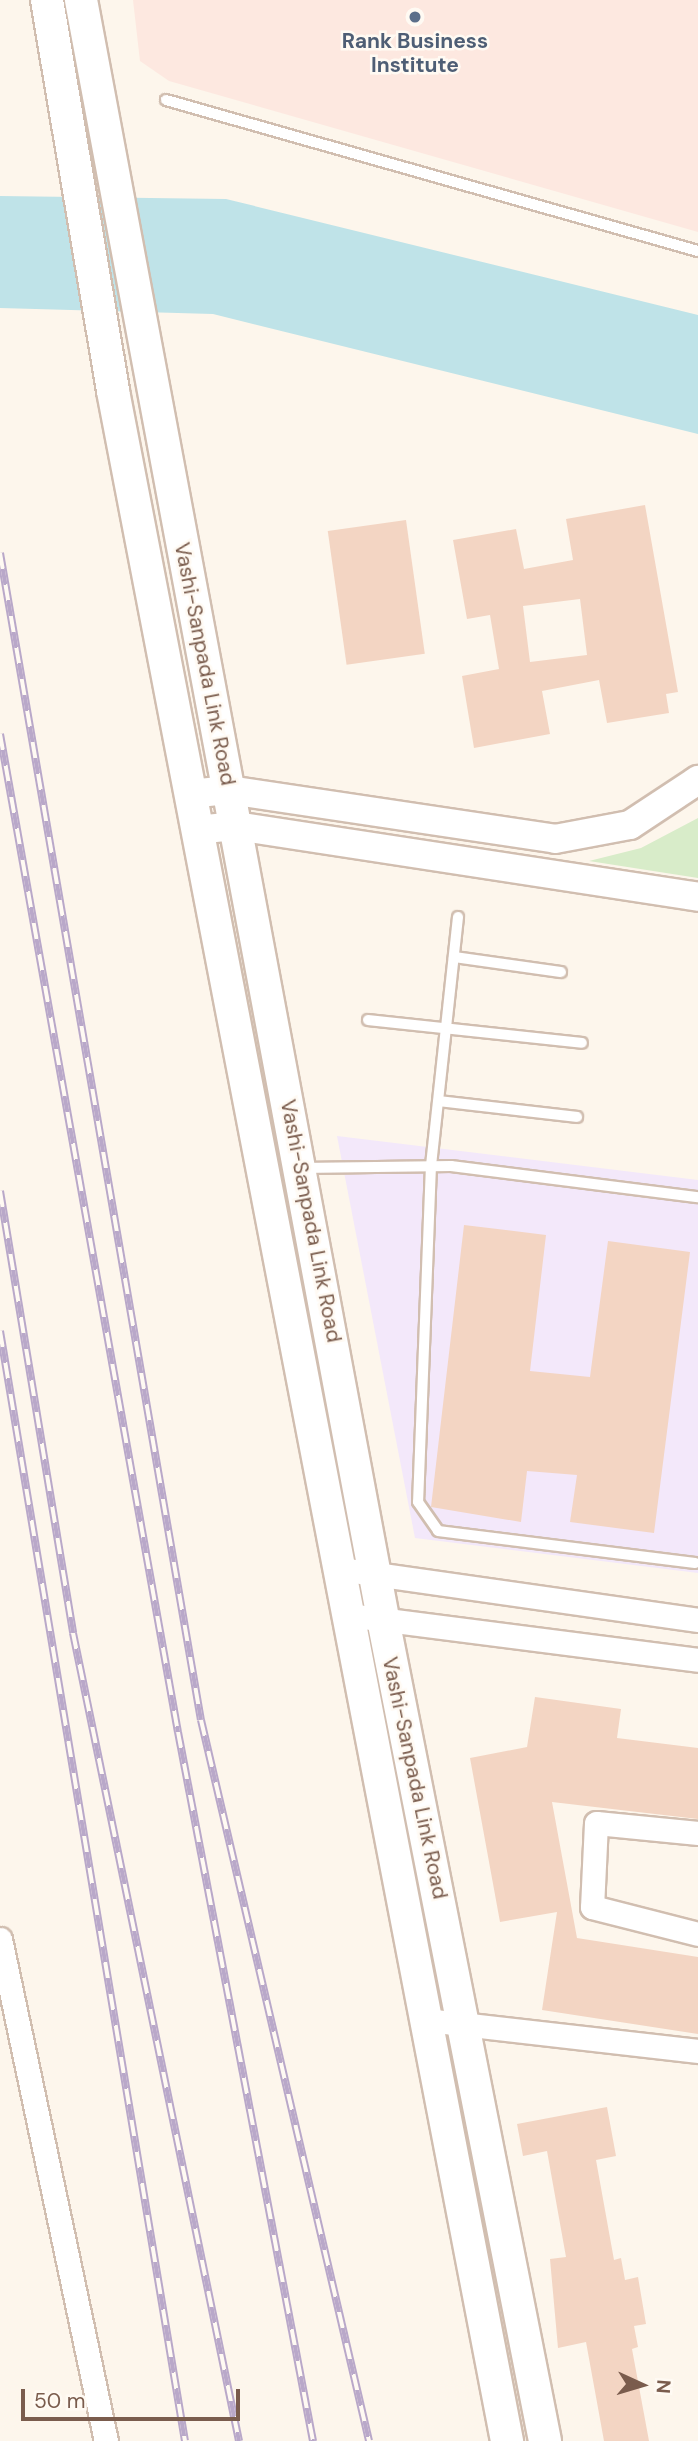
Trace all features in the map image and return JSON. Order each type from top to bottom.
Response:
[{"type":"main road","name":"Vashi-Sanpada Link Road","points":[[47,0],[65,131],[113,391],[507,2441]]},
{"type":"main road","name":"Vashi-Sanpada Link Road","points":[[81,0],[383,1619],[465,2023],[545,2441]]},
{"type":"main road","points":[[167,673],[205,665]]},
{"type":"street","points":[[190,794],[229,790],[555,839],[630,825],[698,780]]},
{"type":"street","points":[[197,830],[236,826],[698,897]]},
{"type":"street","points":[[340,1569],[698,1620]]},
{"type":"street","points":[[348,1615],[698,1660]]},
{"type":"street","points":[[698,1833],[596,1823],[592,1907],[698,1934]]},
{"type":"street","points":[[0,1939],[106,2441]]},
{"type":"street","points":[[426,2020],[698,2051]]},
{"type":"lane","points":[[166,100],[698,251]]},
{"type":"lane","points":[[458,917],[431,1166],[417,1483],[426,1520],[438,1531],[695,1563]]},
{"type":"lane","points":[[454,957],[561,972]]},
{"type":"lane","points":[[368,1020],[582,1043]]},
{"type":"lane","points":[[439,1101],[577,1117]]},
{"type":"lane","points":[[301,1168],[431,1166],[698,1197]]},
{"type":"shaded area","points":[[133,0],[698,0],[698,232],[169,81],[140,61]]},
{"type":"shaded area","points":[[337,1136],[698,1180],[698,1573],[415,1538]]},
{"type":"green space","points":[[698,818],[698,878],[589,861],[641,848]]},
{"type":"water","points":[[0,196],[226,199],[698,315],[698,434],[213,314],[0,308]]},
{"type":"building","points":[[645,505],[678,692],[666,694],[669,713],[607,723],[599,680],[542,691],[550,734],[474,748],[462,676],[499,669],[490,615],[467,619],[453,540],[516,529],[524,569],[573,560],[566,519]],"holes":[[[580,599],[587,655],[530,662],[523,606]]]},
{"type":"building","points":[[406,520],[425,654],[347,665],[328,531]]},
{"type":"building","points":[[464,1225],[546,1235],[530,1371],[590,1377],[608,1241],[690,1252],[654,1533],[570,1522],[577,1475],[527,1471],[521,1522],[431,1507]]},
{"type":"building","points":[[535,1697],[621,1709],[617,1738],[698,1748],[698,1819],[552,1802],[577,1938],[698,1957],[698,2034],[542,2010],[557,1912],[500,1922],[470,1758],[527,1747]]},
{"type":"building","points":[[607,2107],[616,2156],[596,2160],[614,2260],[621,2258],[625,2280],[638,2277],[646,2324],[634,2326],[638,2347],[632,2349],[649,2441],[604,2441],[586,2342],[558,2348],[550,2259],[566,2257],[547,2151],[523,2156],[517,2124]]},
{"type":"railway","points":[[0,553],[201,1720],[369,2441]]},
{"type":"railway","points":[[0,734],[178,1732],[313,2441]]},
{"type":"railway","points":[[0,1191],[73,1633],[239,2441]]},
{"type":"railway","points":[[0,1331],[185,2441]]},
{"type":"place","name":"Rank Business Institute","points":[[415,17]]}]
